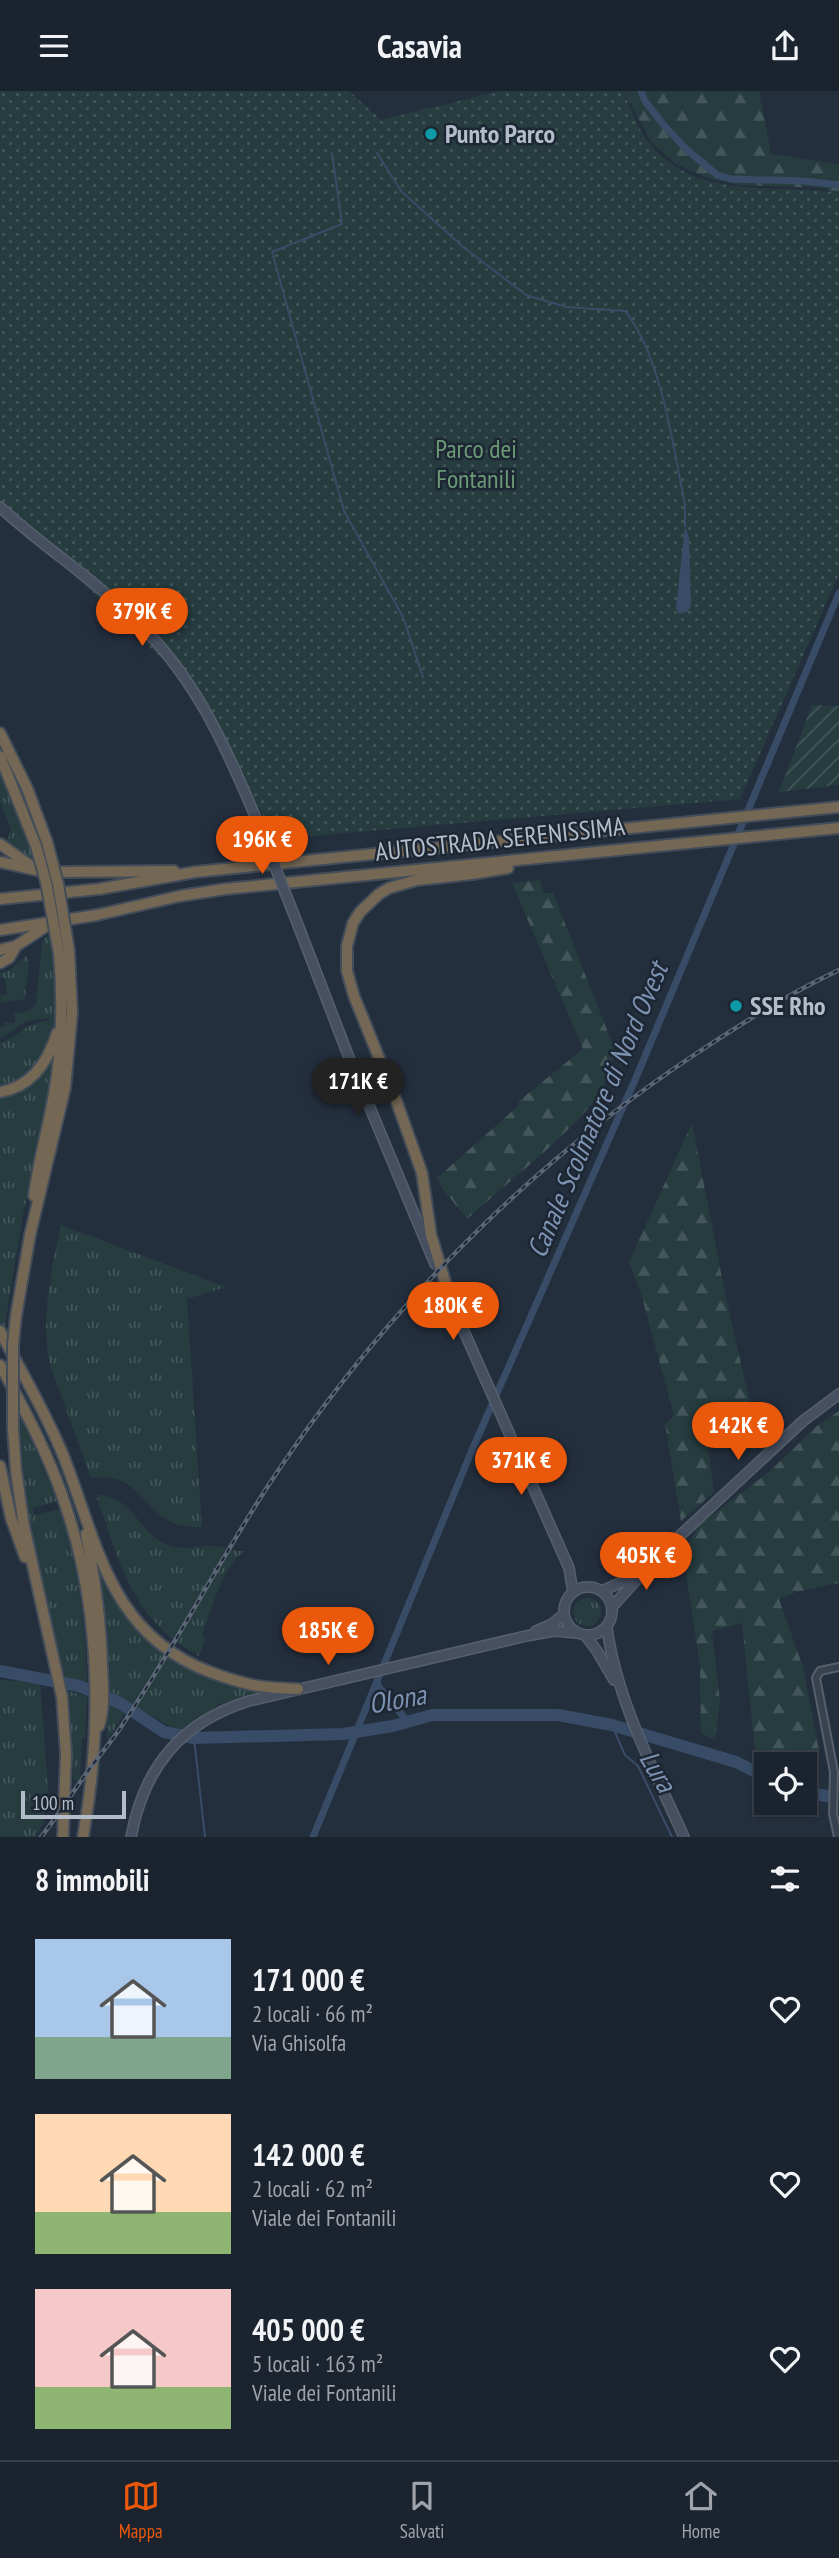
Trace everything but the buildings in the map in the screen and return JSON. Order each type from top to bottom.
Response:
[{"type":"highway","points":[[0,733],[27,788],[41,844]]},
{"type":"highway","points":[[0,756],[58,884],[71,1022],[65,1088],[30,1235]]},
{"type":"highway","name":"AUTOSTRADA SERENISSIMA","points":[[0,899],[99,889],[195,872],[839,807]]},
{"type":"highway","name":"AUTOSTRADA SERENISSIMA","points":[[0,930],[50,923],[199,892],[839,828]]},
{"type":"highway","points":[[0,843],[36,870]]},
{"type":"highway","points":[[450,1298],[431,1235],[422,1173],[350,983],[346,959],[349,936],[353,923],[370,901],[402,883],[472,874],[576,855]]},
{"type":"highway","points":[[0,862],[36,870],[195,872]]},
{"type":"highway","points":[[0,950],[16,946],[50,923]]},
{"type":"highway","points":[[0,963],[9,958],[16,946]]},
{"type":"highway","points":[[63,1837],[66,1789],[62,1697],[19,1495],[13,1428],[13,1345],[37,1172],[55,1092],[60,1047],[64,952]]},
{"type":"highway","points":[[0,1092],[22,1085],[36,1073],[51,1048],[61,1014]]},
{"type":"highway","points":[[0,1333],[38,1400],[75,1487],[100,1558],[129,1614],[154,1640],[185,1662],[245,1685],[298,1689]]},
{"type":"highway","points":[[0,1365],[34,1430],[67,1510],[85,1587],[99,1705],[83,1837]]},
{"type":"highway","points":[[0,1466],[11,1518],[39,1595]]},
{"type":"highway","points":[[75,1487],[96,1583],[102,1633],[98,1682]]},
{"type":"highway","points":[[56,1837],[66,1789]]},
{"type":"street","points":[[0,507],[119,605],[163,649],[211,718],[255,816],[348,1055],[450,1298],[569,1568],[573,1593]]},
{"type":"street","points":[[612,1607],[657,1557],[803,1421],[839,1394]]},
{"type":"street","points":[[602,1591],[622,1583],[657,1557]]},
{"type":"street","points":[[131,1837],[135,1815],[149,1779],[160,1761],[195,1727],[237,1705],[526,1636],[554,1631],[600,1633],[607,1627],[612,1616],[610,1599],[602,1591],[589,1587],[569,1568]]},
{"type":"street","points":[[526,1636],[552,1624],[564,1614],[568,1599],[573,1593],[589,1587]]},
{"type":"street","points":[[564,1614],[570,1628],[581,1634],[597,1651],[624,1697]]},
{"type":"street","points":[[607,1627],[610,1651],[624,1697],[684,1837]]},
{"type":"street","points":[[838,1837],[833,1807],[834,1784],[817,1675],[820,1671],[839,1667]]},
{"type":"green space","name":"Parco dei Fontanili","points":[[0,91],[349,91],[381,120],[500,91],[623,91],[638,126],[650,144],[669,162],[690,175],[738,187],[839,193],[839,574],[740,799],[276,839],[191,686],[0,505]]},
{"type":"green space","points":[[624,91],[759,91],[771,154],[839,164],[839,214],[835,194],[825,188],[739,185],[711,179],[676,164],[651,142]]},
{"type":"green space","points":[[812,705],[839,706],[839,785],[779,792]]},
{"type":"green space","points":[[0,767],[36,861],[23,855],[7,841],[11,830],[0,801]]},
{"type":"green space","points":[[540,880],[544,893],[553,893],[613,1045],[614,1054],[610,1072],[601,1090],[584,1113],[542,1154],[467,1219],[437,1178],[517,1107],[520,1100],[583,1049],[512,883]]},
{"type":"green space","points":[[51,934],[57,985],[56,1019],[52,1036],[46,1051],[28,1075],[0,1089],[0,1043],[33,1024],[49,1021],[49,1018],[27,1021],[0,1039],[0,1027],[5,1027],[4,1023],[15,1022],[14,1014],[29,1011],[36,1004],[42,943],[44,938]]},
{"type":"green space","points":[[26,956],[29,959],[25,999],[1,1003],[0,995],[7,994],[5,978],[0,978],[0,973],[10,970]]},
{"type":"green space","points":[[52,1054],[56,1055],[23,1215],[4,1331],[0,1323],[0,1096]]},
{"type":"green space","points":[[692,1123],[726,1298],[751,1407],[704,1419],[714,1492],[681,1521],[665,1424],[674,1416],[642,1297],[629,1262]]},
{"type":"green space","points":[[61,1225],[226,1287],[187,1299],[202,1527],[181,1526],[169,1521],[136,1491],[118,1480],[106,1477],[91,1478],[50,1365],[47,1347],[46,1312]]},
{"type":"green space","points":[[839,1411],[839,1583],[796,1592],[779,1599],[803,1667],[819,1750],[755,1752],[742,1623],[712,1631],[720,1701],[715,1740],[701,1733],[700,1666],[683,1554],[699,1525],[769,1472],[817,1426]]},
{"type":"green space","points":[[20,1413],[57,1501],[33,1508],[34,1515],[59,1509],[72,1552],[83,1618],[87,1685],[65,1678],[30,1525],[21,1464]]},
{"type":"green space","points":[[96,1495],[107,1496],[125,1505],[151,1534],[166,1544],[179,1547],[217,1546],[245,1551],[230,1567],[219,1589],[202,1634],[205,1640],[199,1656],[176,1641],[142,1606],[121,1566]]},
{"type":"green space","points":[[96,1561],[130,1620],[148,1639],[260,1693],[220,1704],[178,1731],[110,1692],[108,1634]]},
{"type":"green space","points":[[587,1598],[597,1602],[601,1612],[597,1622],[587,1626],[577,1622],[573,1612],[577,1602]]},
{"type":"green space","points":[[0,1680],[40,1682],[48,1788],[44,1821],[35,1837],[0,1837]]},
{"type":"green space","points":[[67,1691],[87,1696],[80,1781],[74,1780]]},
{"type":"green space","points":[[107,1703],[126,1711],[107,1741]]},
{"type":"water","points":[[685,526],[689,538],[691,607],[687,612],[679,614],[676,608]]},
{"type":"waterway","points":[[641,91],[645,101],[662,123],[685,148],[717,175],[731,179],[839,185]]},
{"type":"waterway","points":[[332,153],[342,224],[272,252],[344,511],[403,617],[423,677]]},
{"type":"waterway","points":[[377,153],[401,191],[462,246],[526,295],[566,307],[625,311],[638,330],[657,377],[685,505],[685,526]]},
{"type":"waterway","name":"Canale Scolmatore di Nord Ovest","points":[[313,1837],[472,1450],[638,1073],[839,593]]},
{"type":"waterway","name":"Olona","points":[[0,1671],[79,1686],[120,1703],[164,1732],[194,1738],[343,1734],[393,1726],[432,1715],[558,1715],[612,1725],[736,1762],[754,1771]]},
{"type":"waterway","points":[[377,1681],[408,1722]]},
{"type":"waterway","name":"Lura","points":[[612,1725],[625,1755],[638,1766],[672,1837]]},
{"type":"waterway","points":[[194,1738],[205,1837]]},
{"type":"waterway","name":"Olona","points":[[817,1794],[826,1796]]},
{"type":"railway","points":[[41,1837],[119,1730],[266,1489],[356,1365],[406,1306],[458,1250],[513,1197],[631,1099],[747,1021],[839,970]]},
{"type":"place","name":"Punto Parco","points":[[431,134]]},
{"type":"place","name":"SSE Rho","points":[[736,1006]]}]
